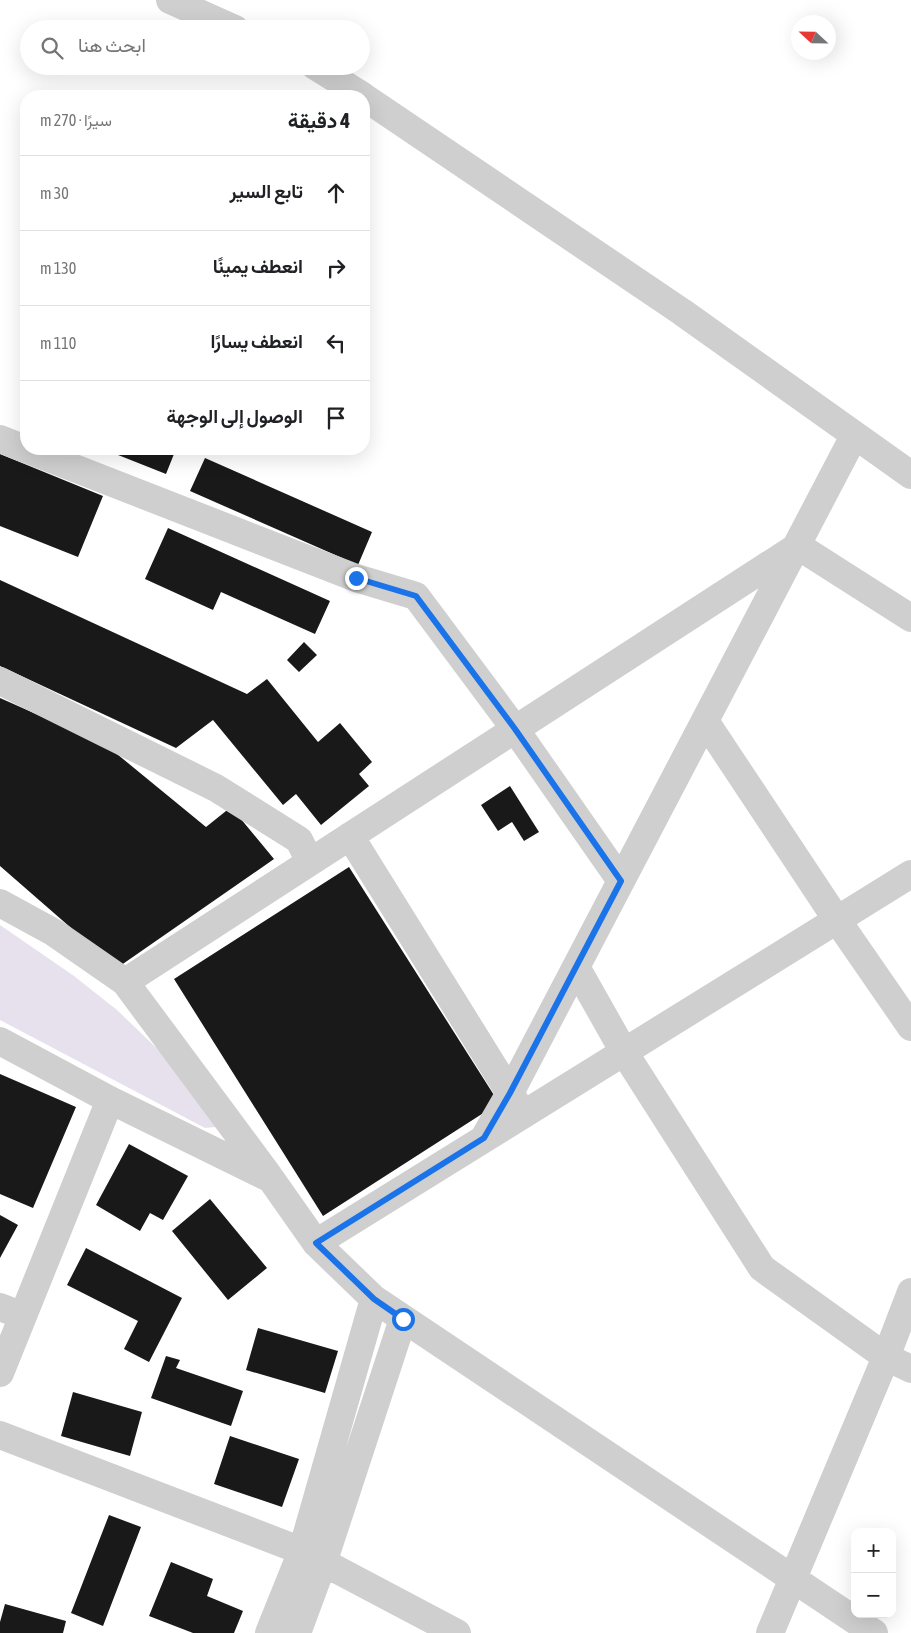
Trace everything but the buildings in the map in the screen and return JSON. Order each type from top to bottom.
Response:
[{"type":"street","points":[[170,0],[215,20]]},
{"type":"street","points":[[329,75],[352,90]]},
{"type":"street","points":[[370,102],[682,312],[911,475]]},
{"type":"street","points":[[517,1104],[576,967],[854,436]]},
{"type":"street","points":[[0,439],[20,447]]},
{"type":"street","points":[[41,455],[356,578],[416,596],[515,729],[621,881]]},
{"type":"street","points":[[798,546],[911,618]]},
{"type":"street","points":[[125,982],[798,546]]},
{"type":"street","points":[[0,681],[216,788],[299,840],[310,862]]},
{"type":"street","points":[[705,721],[837,920],[911,1026]]},
{"type":"street","points":[[350,836],[517,1104]]},
{"type":"street","points":[[316,1243],[484,1138],[517,1104],[624,1052],[911,874]]},
{"type":"street","points":[[0,904],[53,932],[125,982],[316,1243],[374,1299],[874,1633]]},
{"type":"street","points":[[576,967],[624,1052],[762,1268],[886,1358],[911,1369]]},
{"type":"street","points":[[0,1041],[110,1100],[271,1179]]},
{"type":"street","points":[[0,1373],[12,1312],[110,1100]]},
{"type":"street","points":[[770,1633],[886,1358],[911,1292]]},
{"type":"street","points":[[297,1633],[374,1299]]},
{"type":"street","points":[[269,1633],[313,1557],[403,1319]]},
{"type":"street","points":[[0,1435],[313,1557],[458,1633]]},
{"type":"shaded area","points":[[0,925],[74,976],[117,1010],[171,1062],[216,1127],[205,1128],[0,1020]]},
{"type":"route","points":[[356,578],[416,596],[515,729],[621,881],[510,1093],[484,1138],[316,1243],[374,1299],[403,1319]]}]
